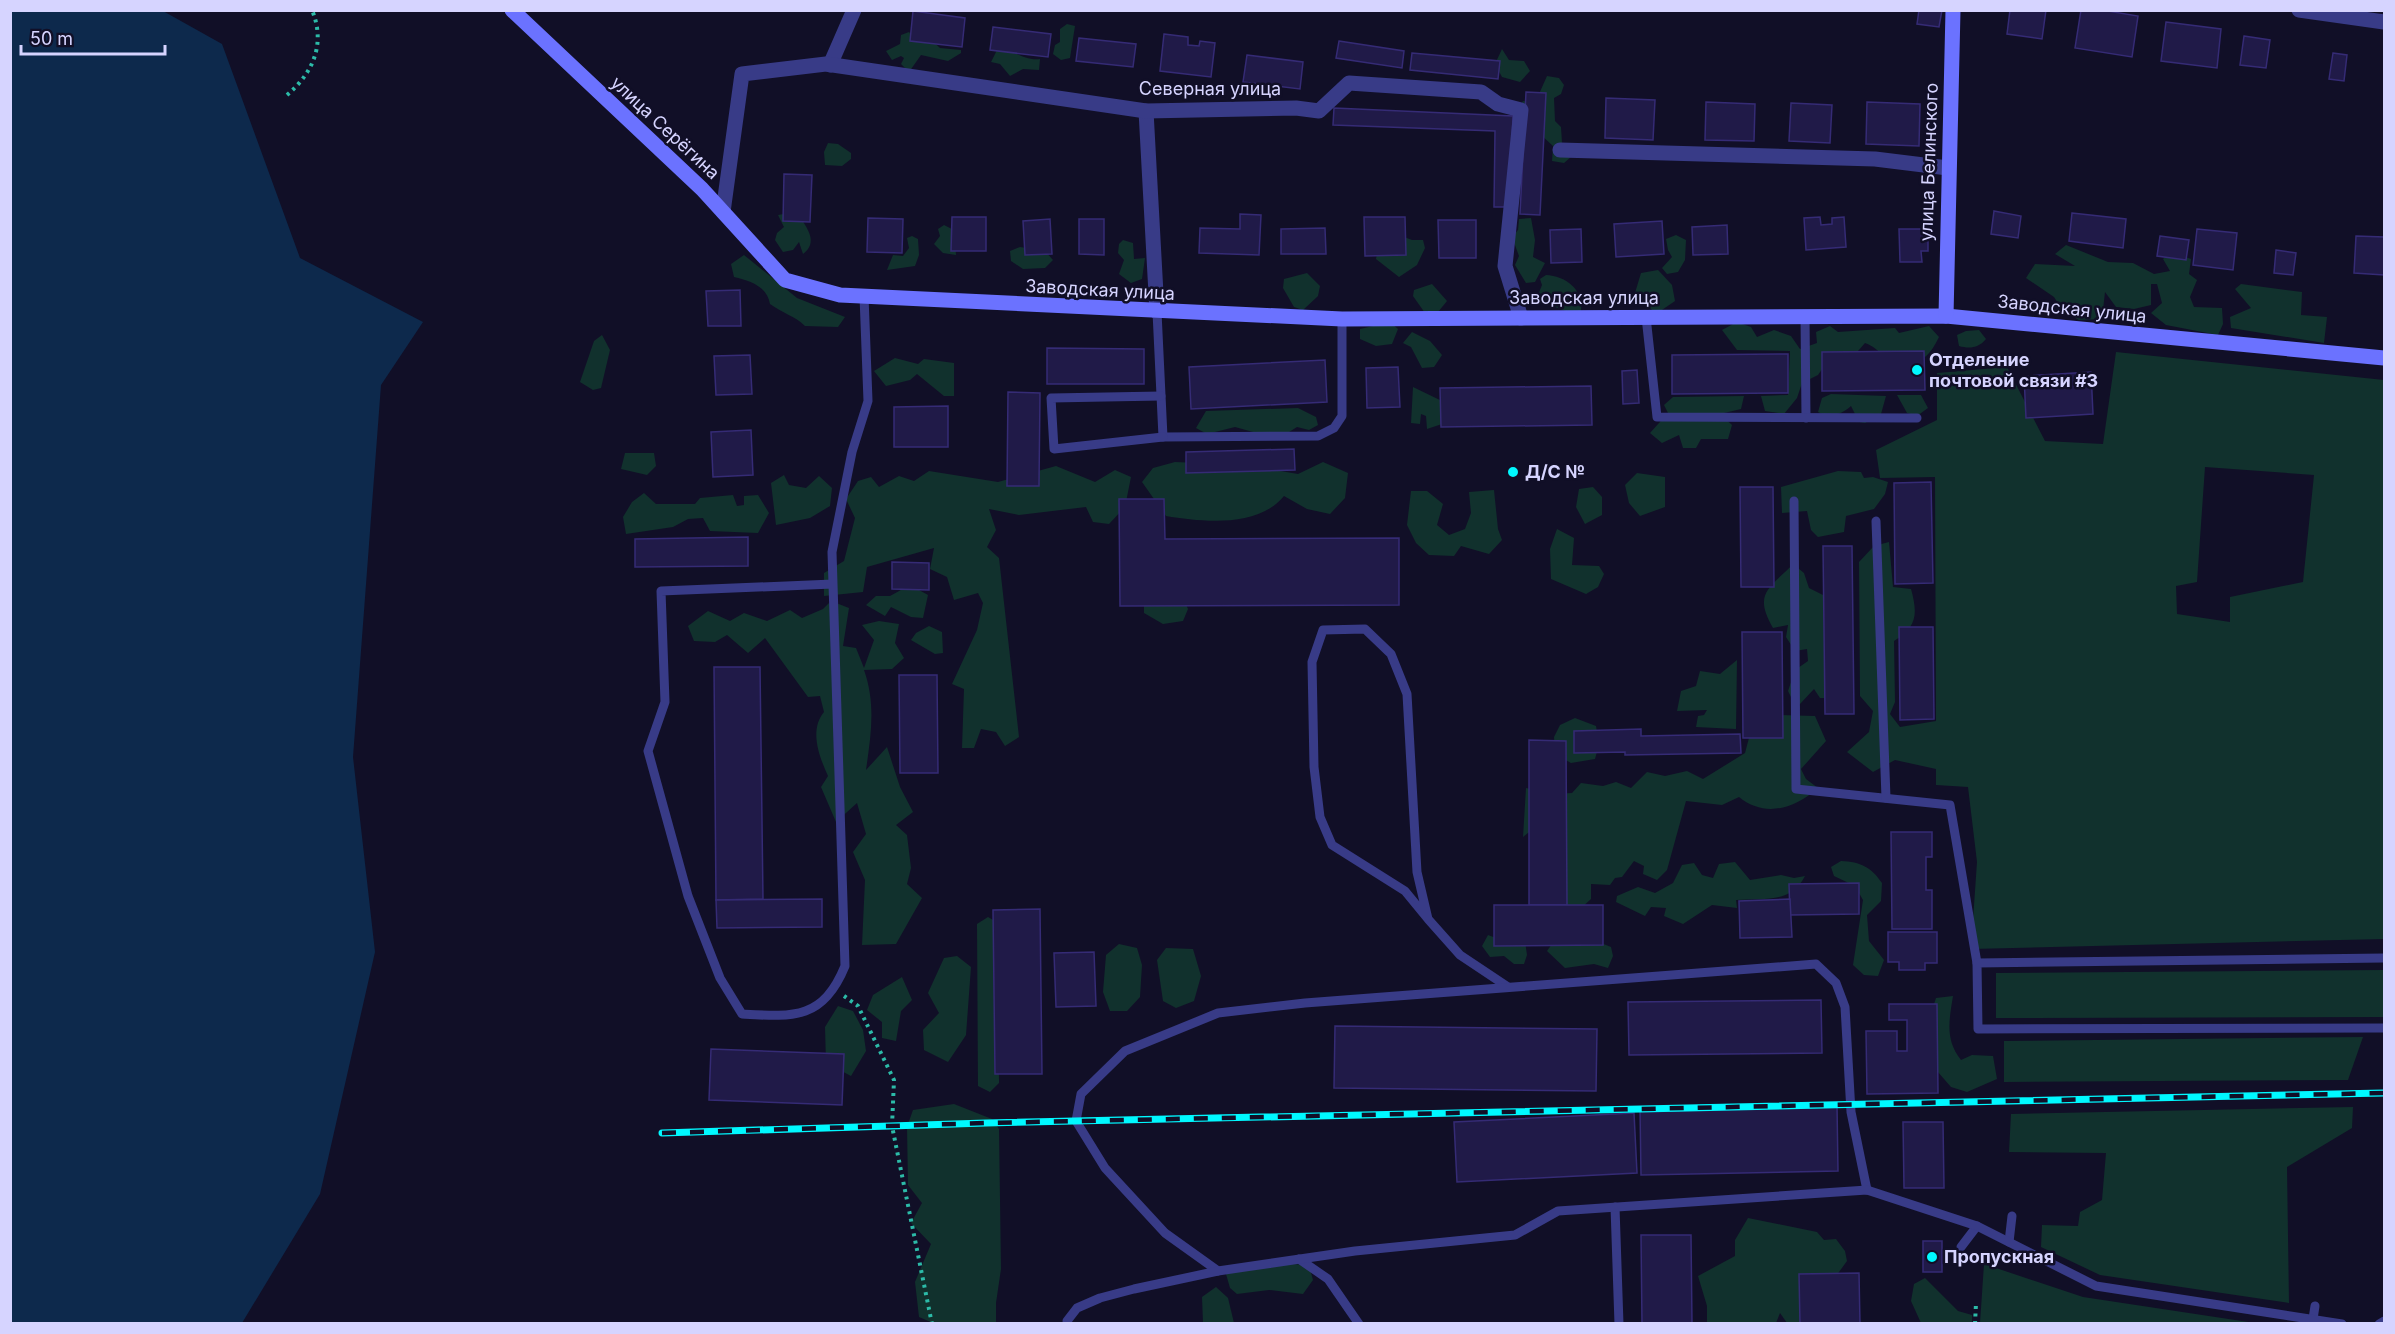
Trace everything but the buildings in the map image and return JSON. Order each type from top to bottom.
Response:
[{"type":"street","name":"улица Серёгина","points":[[512,10],[702,189],[785,280]]},
{"type":"street","points":[[830,65],[854,10]]},
{"type":"street","name":"улица Белинского","points":[[1946,316],[1953,10]]},
{"type":"street","points":[[2299,10],[2385,22]]},
{"type":"street","name":"Северная улица","points":[[723,212],[742,74],[830,65],[1146,111],[1296,108],[1319,111],[1349,83],[1481,92],[1498,104],[1521,110],[1505,266],[1521,318]]},
{"type":"street","points":[[1146,111],[1156,312]]},
{"type":"street","points":[[1560,150],[1875,159],[1948,168]]},
{"type":"street","name":"Заводская улица","points":[[785,280],[840,295],[1156,312],[1342,319],[1946,316],[2385,358]]},
{"type":"lane","points":[[833,584],[661,591],[665,702],[648,751],[688,896],[720,978],[742,1014],[786,1017],[813,1009],[836,990],[845,966],[832,552],[852,452],[868,401],[864,296]]},
{"type":"lane","points":[[1156,312],[1163,438]]},
{"type":"lane","points":[[1804,316],[1806,418]]},
{"type":"lane","points":[[1646,317],[1657,417],[1917,418]]},
{"type":"lane","points":[[1161,396],[1051,398],[1054,449],[1163,438],[1318,436],[1334,429],[1342,416],[1342,319]]},
{"type":"lane","points":[[1794,501],[1796,789],[1950,805],[1977,963],[1978,1029],[2385,1028]]},
{"type":"lane","points":[[1876,520],[1886,798]]},
{"type":"lane","points":[[1428,919],[1417,872],[1407,694],[1391,654],[1365,629],[1323,630],[1312,662],[1314,767],[1320,817],[1332,845],[1405,891],[1428,919],[1461,955],[1508,987]]},
{"type":"lane","points":[[1977,963],[2385,958]]},
{"type":"lane","points":[[1218,1271],[1165,1233],[1105,1168],[1076,1121],[1081,1094],[1125,1051],[1218,1013],[1305,1003],[1816,964],[1836,983],[1845,1007],[1851,1112],[1867,1190]]},
{"type":"lane","points":[[1067,1321],[1077,1308],[1100,1298],[1218,1271],[1355,1251],[1515,1235],[1558,1211],[1867,1190],[1977,1226],[2096,1286],[2342,1323]]},
{"type":"lane","points":[[1615,1207],[1619,1323]]},
{"type":"lane","points":[[2009,1242],[2012,1216]]},
{"type":"lane","points":[[1961,1247],[1977,1226]]},
{"type":"lane","points":[[1299,1259],[1328,1279],[1359,1323]]},
{"type":"lane","points":[[2313,1319],[2315,1305]]},
{"type":"lane","points":[[2379,1323],[2385,1321]]},
{"type":"path","points":[[286,95],[310,71],[317,43],[312,10]]},
{"type":"path","points":[[836,990],[858,1006],[894,1080],[892,1126],[932,1323]]},
{"type":"path","points":[[1975,1323],[1976,1303]]},
{"type":"green space","points":[[1067,24],[1075,26],[1070,58],[1061,60],[1053,54],[1055,45],[1060,42],[1060,29]]},
{"type":"green space","points":[[909,32],[915,39],[929,38],[940,48],[961,50],[961,53],[948,61],[921,55],[909,72],[901,64],[904,58],[901,56],[892,60],[886,51],[900,44],[901,35]]},
{"type":"green space","points":[[998,48],[1029,58],[1040,59],[1039,70],[1023,69],[1010,76],[1000,64],[991,62]]},
{"type":"green space","points":[[1502,49],[1509,60],[1524,61],[1530,71],[1520,82],[1502,77],[1495,64]]},
{"type":"green space","points":[[1547,76],[1559,78],[1564,85],[1561,94],[1554,98],[1555,121],[1561,127],[1562,143],[1571,157],[1564,163],[1552,161],[1553,146],[1516,112],[1523,101],[1535,103]]},
{"type":"green space","points":[[828,143],[838,144],[851,153],[851,159],[842,166],[825,165],[824,152]]},
{"type":"green space","points":[[798,214],[810,235],[810,245],[803,254],[799,242],[793,250],[783,252],[775,240],[777,233],[784,227],[778,215]]},
{"type":"green space","points":[[1531,218],[1535,240],[1533,257],[1545,263],[1535,282],[1526,283],[1515,265],[1519,256],[1512,237],[1518,230],[1519,219]]},
{"type":"green space","points":[[944,225],[954,230],[956,255],[943,253],[934,244],[940,236],[938,229]]},
{"type":"green space","points":[[1399,235],[1412,240],[1423,240],[1425,248],[1417,265],[1399,277],[1376,259],[1378,248]]},
{"type":"green space","points":[[1676,235],[1686,240],[1685,260],[1678,272],[1667,274],[1662,268],[1672,257],[1666,239]]},
{"type":"green space","points":[[912,236],[918,239],[919,255],[915,266],[887,270],[893,255],[903,256],[909,248],[907,238]]},
{"type":"green space","points":[[1123,240],[1133,243],[1134,259],[1145,258],[1142,279],[1131,283],[1119,274],[1124,260],[1118,253],[1119,244]]},
{"type":"green space","points":[[2066,245],[2108,262],[2133,263],[2154,274],[2170,271],[2163,259],[2171,252],[2191,259],[2189,274],[2197,280],[2190,297],[2194,307],[2222,308],[2223,324],[2218,335],[2166,325],[2151,313],[2162,303],[2157,284],[2151,284],[2151,305],[2134,309],[2116,307],[2105,292],[2102,319],[2079,320],[2063,311],[2054,297],[2026,278],[2035,264],[2075,266],[2055,254]]},
{"type":"green space","points":[[1020,247],[1045,251],[1053,260],[1045,268],[1023,269],[1011,261],[1010,251]]},
{"type":"green space","points":[[744,255],[797,298],[845,317],[838,327],[805,326],[770,304],[765,293],[757,285],[734,277],[731,264]]},
{"type":"green space","points":[[1658,270],[1672,285],[1675,301],[1656,314],[1635,293],[1641,273]]},
{"type":"green space","points":[[1307,273],[1320,286],[1318,296],[1303,310],[1294,307],[1283,288],[1284,279]]},
{"type":"green space","points":[[1546,275],[1560,278],[1572,285],[1579,296],[1581,311],[1566,311],[1541,302],[1538,295],[1542,285],[1540,279]]},
{"type":"green space","points":[[1432,284],[1447,301],[1438,312],[1425,313],[1413,296],[1414,290]]},
{"type":"green space","points":[[2241,284],[2302,292],[2301,315],[2327,317],[2324,343],[2231,328],[2230,317],[2251,308],[2235,289]]},
{"type":"green space","points":[[1390,322],[1398,329],[1392,344],[1376,346],[1360,339],[1360,329]]},
{"type":"green space","points":[[1737,322],[1751,327],[1757,337],[1774,330],[1791,336],[1800,349],[1817,343],[1816,332],[1830,326],[1838,332],[1895,328],[1899,333],[1929,326],[1939,337],[1929,353],[1918,361],[1895,359],[1865,343],[1851,359],[1829,359],[1818,375],[1802,383],[1797,398],[1784,414],[1765,411],[1761,396],[1788,395],[1790,351],[1737,350],[1722,330]]},
{"type":"green space","points":[[1979,330],[1986,339],[1983,342],[1974,347],[1959,346],[1957,335],[1966,331]]},
{"type":"green space","points":[[1412,332],[1430,341],[1442,355],[1434,367],[1422,368],[1411,347],[1403,343]]},
{"type":"green space","points":[[602,335],[610,350],[601,388],[593,390],[580,382],[594,341]]},
{"type":"green space","points":[[2116,352],[2384,380],[2384,939],[1971,949],[1977,862],[1968,787],[1936,785],[1936,769],[1895,760],[1873,772],[1847,752],[1869,732],[1873,711],[1860,696],[1859,562],[1874,546],[1889,542],[1893,587],[1911,589],[1915,606],[1911,625],[1902,636],[1894,641],[1895,702],[1890,714],[1900,727],[1936,721],[1935,477],[1880,478],[1876,450],[1937,420],[1937,373],[2007,367],[2045,441],[2103,444]],"holes":[[[2205,467],[2314,475],[2303,582],[2230,597],[2230,622],[2177,614],[2176,586],[2197,582]]]},
{"type":"green space","points":[[895,358],[918,364],[924,359],[954,363],[954,396],[944,396],[917,374],[910,380],[886,386],[874,371]]},
{"type":"green space","points":[[1413,387],[1444,402],[1445,423],[1427,429],[1426,416],[1421,414],[1420,424],[1411,423]]},
{"type":"green space","points":[[1831,394],[1886,396],[1881,414],[1865,423],[1859,422],[1851,406],[1836,415],[1818,412],[1822,398]]},
{"type":"green space","points":[[1897,395],[1921,395],[1928,408],[1917,416],[1907,413]]},
{"type":"green space","points":[[1744,396],[1741,409],[1720,414],[1732,425],[1728,439],[1701,439],[1696,448],[1683,448],[1679,435],[1662,443],[1650,433],[1668,413],[1664,405],[1673,397]]},
{"type":"green space","points":[[1298,408],[1316,417],[1318,425],[1309,430],[1297,427],[1278,439],[1235,427],[1207,434],[1196,428],[1206,411]]},
{"type":"green space","points":[[625,453],[654,453],[656,466],[647,475],[621,469]]},
{"type":"green space","points":[[1175,462],[1245,465],[1298,474],[1323,462],[1348,473],[1345,498],[1330,514],[1307,509],[1284,496],[1273,506],[1245,518],[1213,521],[1166,516],[1142,482],[1153,468]]},
{"type":"green space","points":[[1056,466],[1095,482],[1115,470],[1131,477],[1125,507],[1109,524],[1093,522],[1086,507],[1019,515],[989,509],[996,530],[987,547],[999,558],[1019,737],[1005,746],[996,732],[981,729],[974,748],[962,748],[964,689],[952,684],[977,630],[983,603],[978,593],[954,600],[947,577],[930,569],[934,548],[867,567],[863,592],[824,596],[824,573],[844,561],[855,518],[846,499],[858,481],[871,477],[879,487],[899,476],[914,481],[929,471],[998,482]]},
{"type":"green space","points":[[1838,471],[1861,472],[1864,478],[1873,477],[1888,482],[1885,494],[1874,509],[1846,516],[1844,532],[1818,537],[1811,530],[1807,511],[1782,513],[1781,487]]},
{"type":"green space","points":[[1637,473],[1665,477],[1665,507],[1640,516],[1629,503],[1625,485]]},
{"type":"green space","points":[[784,475],[789,485],[806,488],[819,476],[832,488],[830,506],[810,518],[776,525],[771,483]]},
{"type":"green space","points":[[1593,487],[1602,497],[1602,515],[1585,524],[1576,507],[1579,489]]},
{"type":"green space","points":[[1494,490],[1498,529],[1502,540],[1489,554],[1461,546],[1454,556],[1429,555],[1416,543],[1407,525],[1411,491],[1427,491],[1443,504],[1437,525],[1449,535],[1465,529],[1471,513],[1469,492]]},
{"type":"green space","points":[[644,493],[656,504],[695,504],[700,498],[733,495],[737,506],[744,505],[744,496],[758,495],[769,513],[758,533],[710,531],[703,518],[688,519],[673,527],[626,534],[623,517],[632,502]]},
{"type":"green space","points":[[1557,529],[1574,538],[1572,565],[1599,566],[1604,574],[1598,587],[1586,594],[1551,579],[1550,549]]},
{"type":"green space","points":[[1793,564],[1804,573],[1809,588],[1829,598],[1832,698],[1820,698],[1814,689],[1800,704],[1794,703],[1788,691],[1795,670],[1808,661],[1807,649],[1795,651],[1786,637],[1788,625],[1773,628],[1764,607],[1766,592]]},
{"type":"green space","points":[[910,585],[928,595],[923,618],[911,617],[891,607],[885,616],[866,605],[876,596],[890,596]]},
{"type":"green space","points":[[1181,594],[1188,609],[1183,621],[1163,624],[1144,613],[1144,596]]},
{"type":"green space","points":[[831,601],[849,608],[843,646],[856,648],[864,668],[874,640],[862,625],[879,621],[899,624],[895,643],[904,658],[892,669],[864,670],[871,707],[871,732],[866,770],[887,747],[900,787],[913,812],[896,825],[907,835],[911,868],[907,884],[922,898],[896,944],[862,945],[865,880],[853,852],[866,834],[857,803],[836,822],[821,787],[828,776],[821,760],[816,735],[819,719],[824,712],[820,696],[808,697],[765,638],[748,653],[727,635],[715,642],[694,641],[688,626],[708,611],[730,621],[744,613],[767,621],[790,610],[802,618],[823,609]]},
{"type":"green space","points":[[929,626],[942,632],[943,653],[935,654],[911,640],[916,633]]},
{"type":"green space","points":[[1737,660],[1736,729],[1696,727],[1698,716],[1704,715],[1707,710],[1677,711],[1681,691],[1696,686],[1700,671],[1720,674]]},
{"type":"green space","points":[[1779,715],[1815,716],[1826,741],[1801,769],[1806,779],[1818,788],[1789,806],[1769,809],[1749,804],[1739,797],[1722,805],[1686,801],[1667,870],[1657,880],[1643,874],[1644,866],[1634,861],[1622,877],[1615,878],[1610,885],[1591,884],[1591,899],[1579,910],[1564,910],[1545,819],[1523,837],[1526,788],[1552,794],[1572,793],[1581,783],[1603,786],[1616,782],[1631,788],[1647,772],[1665,776],[1687,771],[1703,779],[1745,753],[1750,734]]},
{"type":"green space","points":[[1575,718],[1596,726],[1599,744],[1595,759],[1571,763],[1555,754],[1554,737],[1560,725]]},
{"type":"green space","points":[[1841,861],[1865,866],[1882,883],[1881,901],[1867,915],[1869,941],[1884,960],[1878,976],[1864,975],[1853,965],[1863,900],[1855,886],[1834,876],[1831,867]]},
{"type":"green space","points":[[1735,862],[1750,880],[1781,875],[1794,878],[1805,876],[1799,885],[1784,895],[1776,898],[1736,900],[1737,908],[1712,905],[1683,924],[1664,916],[1666,908],[1651,907],[1645,916],[1616,902],[1617,896],[1638,887],[1655,893],[1673,883],[1682,865],[1694,863],[1702,875],[1713,878],[1719,864]]},
{"type":"green space","points":[[988,917],[998,923],[999,1083],[990,1092],[978,1086],[977,924]]},
{"type":"green space","points":[[1488,935],[1504,941],[1525,941],[1527,955],[1524,964],[1514,964],[1504,956],[1490,957],[1482,946]]},
{"type":"green space","points":[[1554,941],[1596,941],[1611,947],[1613,956],[1608,968],[1594,964],[1565,968],[1547,951]]},
{"type":"green space","points":[[1119,944],[1137,948],[1142,965],[1140,997],[1127,1011],[1110,1011],[1103,992],[1106,955]]},
{"type":"green space","points":[[1166,948],[1193,949],[1201,976],[1194,1001],[1176,1008],[1163,1001],[1157,960]]},
{"type":"green space","points":[[957,956],[971,967],[966,1035],[948,1062],[924,1050],[923,1030],[939,1013],[928,993],[944,958]]},
{"type":"green space","points":[[2384,970],[2384,1017],[1996,1018],[1996,973]]},
{"type":"green space","points":[[902,977],[912,1000],[901,1011],[896,1041],[882,1038],[882,1022],[867,1010],[873,995]]},
{"type":"green space","points":[[1953,996],[1950,1038],[1956,1053],[1961,1060],[1972,1055],[1993,1056],[1997,1079],[1967,1092],[1951,1087],[1931,1064],[1930,1016],[1936,998]]},
{"type":"green space","points":[[838,1006],[853,1011],[863,1030],[866,1051],[851,1076],[826,1063],[825,1027]]},
{"type":"green space","points":[[2363,1037],[2348,1080],[2004,1082],[2004,1041]]},
{"type":"green space","points":[[954,1104],[992,1119],[999,1129],[1001,1269],[996,1303],[996,1323],[933,1323],[919,1317],[915,1282],[931,1244],[911,1223],[922,1203],[908,1185],[907,1127],[913,1110]]},
{"type":"green space","points":[[2353,1107],[2352,1128],[2287,1167],[2289,1303],[2100,1275],[2041,1247],[2042,1225],[2078,1226],[2080,1212],[2102,1200],[2106,1153],[2009,1152],[2011,1114]]},
{"type":"green space","points":[[1748,1218],[1817,1232],[1824,1240],[1836,1239],[1845,1251],[1847,1261],[1802,1323],[1787,1323],[1780,1313],[1776,1323],[1707,1323],[1707,1306],[1698,1276],[1735,1256],[1735,1240]]},
{"type":"green space","points":[[1275,1263],[1309,1265],[1313,1280],[1303,1294],[1269,1290],[1237,1294],[1230,1288],[1226,1274]]},
{"type":"green space","points":[[1984,1264],[2083,1297],[2255,1323],[1980,1323]]},
{"type":"green space","points":[[1925,1278],[1958,1311],[1972,1315],[1972,1323],[1921,1323],[1911,1301],[1914,1284]]},
{"type":"green space","points":[[1216,1287],[1228,1298],[1234,1323],[1203,1323],[1202,1297]]},
{"type":"water","points":[[10,11],[163,11],[222,44],[300,258],[423,322],[381,385],[353,757],[375,952],[320,1194],[242,1323],[11,1323]]},
{"type":"railway","points":[[662,1133],[986,1123],[2384,1093]]},
{"type":"place","name":"Отделение почтовой связи #3","points":[[1917,370]]},
{"type":"place","name":"Д/С №","points":[[1513,472]]},
{"type":"place","name":"Пропускная","points":[[1932,1257]]}]
